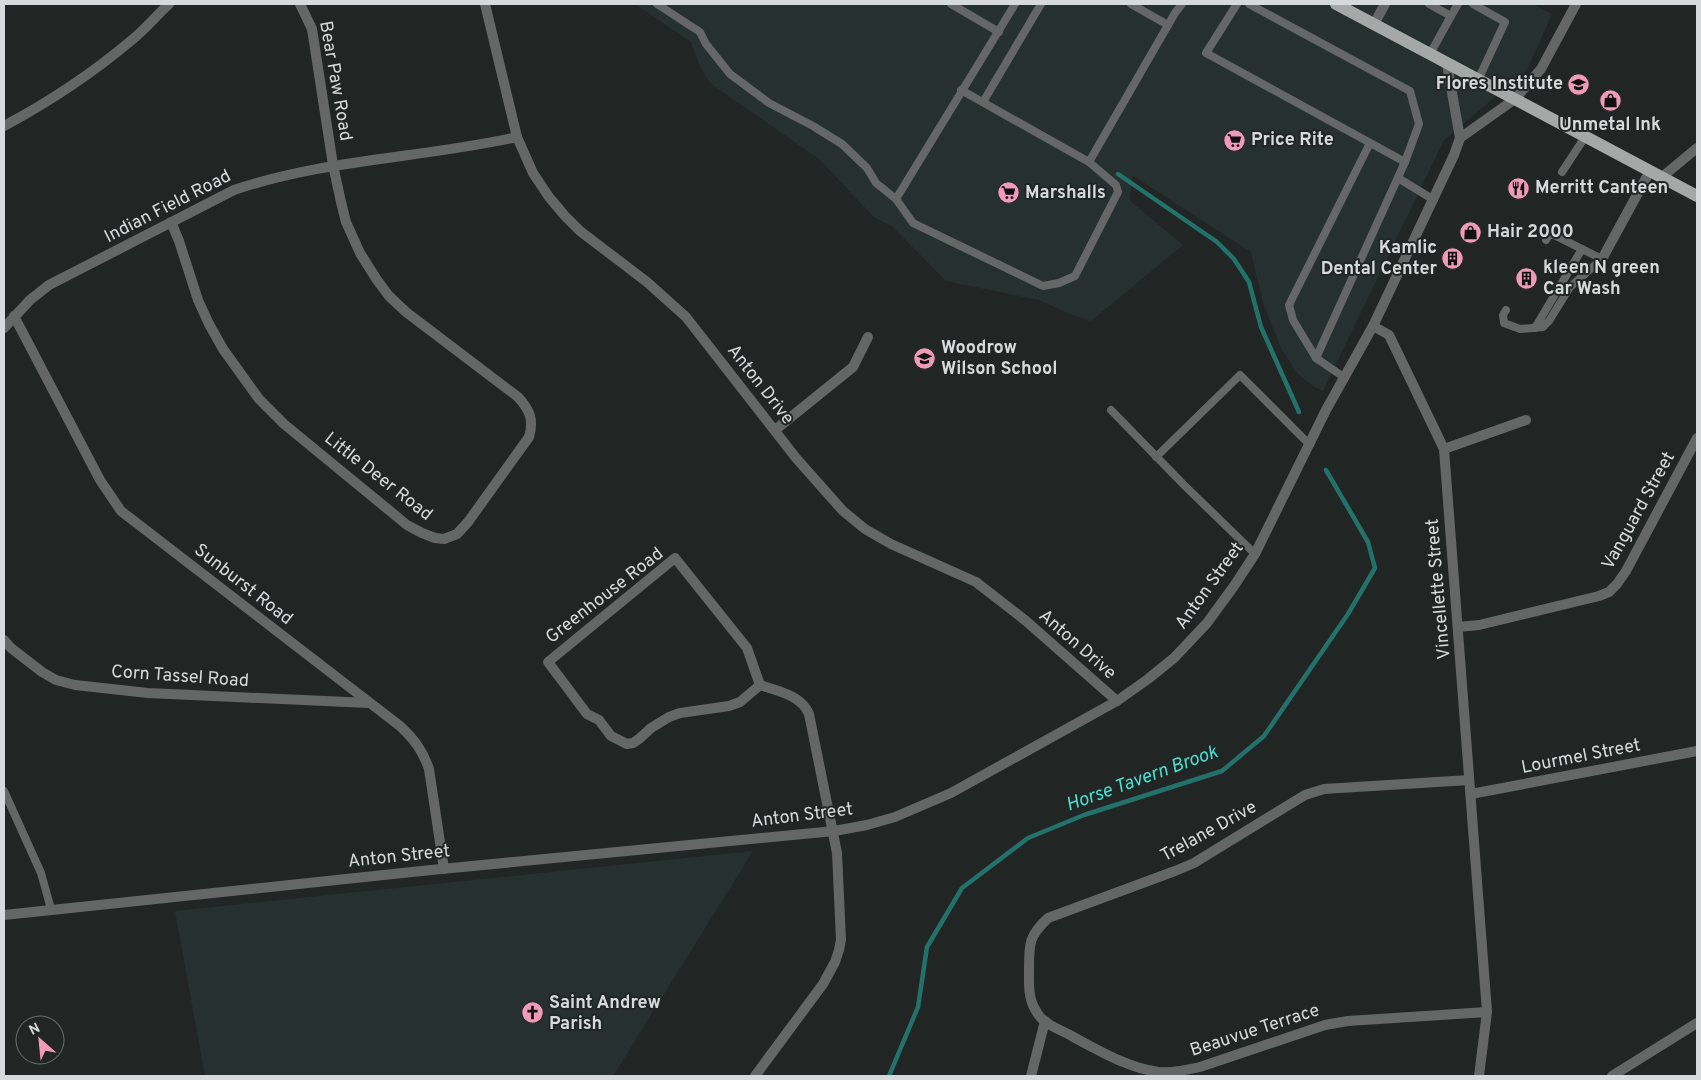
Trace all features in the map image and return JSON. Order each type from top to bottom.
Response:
[{"type":"main road","points":[[1336,4],[1697,196]]},
{"type":"street","points":[[4,126],[37,108],[95,68],[134,38],[169,4]]},
{"type":"street","name":"Bear Paw Road","points":[[300,4],[312,29],[332,165]]},
{"type":"street","name":"Anton Drive","points":[[485,4],[517,137],[533,173],[565,216],[580,230],[647,282],[686,317],[818,485],[843,511],[865,529],[891,544],[976,582],[1026,621],[1117,701]]},
{"type":"street","points":[[1374,24],[1385,4]]},
{"type":"street","points":[[1460,138],[1515,99],[1541,70],[1576,4]]},
{"type":"street","points":[[1373,326],[1434,200],[1460,138],[1448,64]]},
{"type":"street","name":"Indian Field Road","points":[[4,328],[30,300],[49,285],[234,190],[332,165],[517,137]]},
{"type":"street","points":[[1662,178],[1697,148]]},
{"type":"street","name":"Little Deer Road","points":[[171,222],[198,300],[209,324],[223,349],[259,399],[284,424],[408,525],[435,538],[444,539],[457,534],[468,522],[529,437],[532,426],[531,416],[526,406],[518,397],[422,326],[389,296],[377,280],[352,237],[346,222],[332,165]]},
{"type":"street","points":[[1602,259],[1650,171]]},
{"type":"street","name":"Sunburst Road","points":[[14,316],[100,480],[121,512],[409,734],[417,743],[425,756],[429,769],[444,869]]},
{"type":"street","name":"Anton Street","points":[[4,915],[834,831],[867,825],[895,817],[951,793],[1117,701],[1148,680],[1174,658],[1207,623],[1254,554],[1326,410],[1373,326]]},
{"type":"street","name":"Vincellette Street","points":[[1373,326],[1389,335],[1444,449],[1487,1012],[1479,1076]]},
{"type":"street","points":[[775,430],[852,367],[868,337]]},
{"type":"street","points":[[1444,449],[1526,420]]},
{"type":"street","name":"Vanguard Street","points":[[1458,627],[1497,621],[1589,599],[1609,592],[1626,571],[1697,438]]},
{"type":"street","name":"Greenhouse Road","points":[[675,558],[747,648],[760,686],[740,702],[729,706],[680,713],[669,717],[651,728],[633,743],[627,744],[611,736],[599,720],[587,714],[548,662],[675,558]]},
{"type":"street","name":"Corn Tassel Road","points":[[4,640],[42,672],[56,680],[75,685],[148,693],[369,704]]},
{"type":"street","points":[[755,1076],[823,984],[835,962],[840,940],[837,853],[813,727],[807,708],[798,700],[779,691],[760,686]]},
{"type":"street","name":"Lourmel Street","points":[[1471,794],[1697,750]]},
{"type":"street","name":"Trelane Drive","points":[[1044,1021],[1034,1008],[1029,990],[1029,951],[1031,939],[1048,918],[1194,863],[1305,795],[1324,789],[1469,780]]},
{"type":"street","name":"Beauvue Terrace","points":[[1044,1021],[1099,1051],[1144,1070],[1162,1072],[1200,1067],[1325,1025],[1348,1021],[1487,1012]]},
{"type":"street","points":[[1031,1076],[1044,1021]]},
{"type":"street","points":[[1612,1076],[1697,1023]]},
{"type":"lane","points":[[656,4],[700,32],[706,44],[730,74],[769,103],[842,144],[867,168],[876,183],[896,199],[913,222],[1043,286],[1060,283],[1075,276],[1118,192],[1116,185],[1089,162],[961,90]]},
{"type":"lane","points":[[951,4],[964,7],[999,32]]},
{"type":"lane","points":[[896,199],[1015,4]]},
{"type":"lane","points":[[983,102],[1041,4]]},
{"type":"lane","points":[[1131,4],[1168,25]]},
{"type":"lane","points":[[1089,162],[1182,4]]},
{"type":"lane","points":[[1237,4],[1206,53],[1405,162]]},
{"type":"lane","points":[[1249,4],[1410,91],[1419,124],[1398,178],[1316,358]]},
{"type":"lane","points":[[1429,4],[1451,16]]},
{"type":"lane","points":[[1430,54],[1458,4]]},
{"type":"lane","points":[[1473,4],[1505,22],[1478,80]]},
{"type":"lane","points":[[1562,172],[1585,137]]},
{"type":"lane","points":[[1345,378],[1316,358],[1293,320],[1290,305],[1370,143]]},
{"type":"lane","points":[[1398,178],[1434,200]]},
{"type":"lane","points":[[1506,310],[1503,315],[1504,323],[1520,328],[1543,327],[1549,322],[1570,287],[1602,259],[1550,233],[1546,240]]},
{"type":"lane","points":[[1535,328],[1582,249]]},
{"type":"lane","points":[[1156,457],[1240,375],[1310,445]]},
{"type":"lane","points":[[1111,410],[1254,554]]},
{"type":"lane","points":[[4,790],[41,874],[51,909]]},
{"type":"shaded area","points":[[635,4],[1532,4],[1552,14],[1527,70],[1444,140],[1323,391],[1314,387],[1298,374],[1281,348],[1263,303],[1251,252],[1132,175],[1130,201],[1183,245],[1091,321],[1039,300],[946,281],[892,226],[874,217],[819,159],[710,83],[699,64],[691,42]]},
{"type":"shaded area","points":[[753,851],[613,1076],[205,1076],[175,911]]},
{"type":"waterway","name":"Horse Tavern Brook","points":[[1118,174],[1217,242],[1234,259],[1249,282],[1261,327],[1299,412]]},
{"type":"waterway","name":"Horse Tavern Brook","points":[[889,1076],[918,1007],[927,947],[962,888],[1028,838],[1084,815],[1222,771],[1264,736],[1348,614],[1375,568],[1368,542],[1326,470]]},
{"type":"place","name":"Flores Institute","points":[[1579,84]]},
{"type":"place","name":"Unmetal Ink","points":[[1610,100]]},
{"type":"place","name":"Price Rite","points":[[1235,140]]},
{"type":"place","name":"Merritt Canteen","points":[[1519,188]]},
{"type":"place","name":"Marshalls","points":[[1009,193]]},
{"type":"place","name":"Hair 2000","points":[[1471,232]]},
{"type":"place","name":"Kamlic Dental Center","points":[[1453,258]]},
{"type":"place","name":"kleen N green Car Wash","points":[[1527,278]]},
{"type":"place","name":"Woodrow Wilson School","points":[[925,358]]},
{"type":"place","name":"Saint Andrew Parish","points":[[533,1013]]}]
